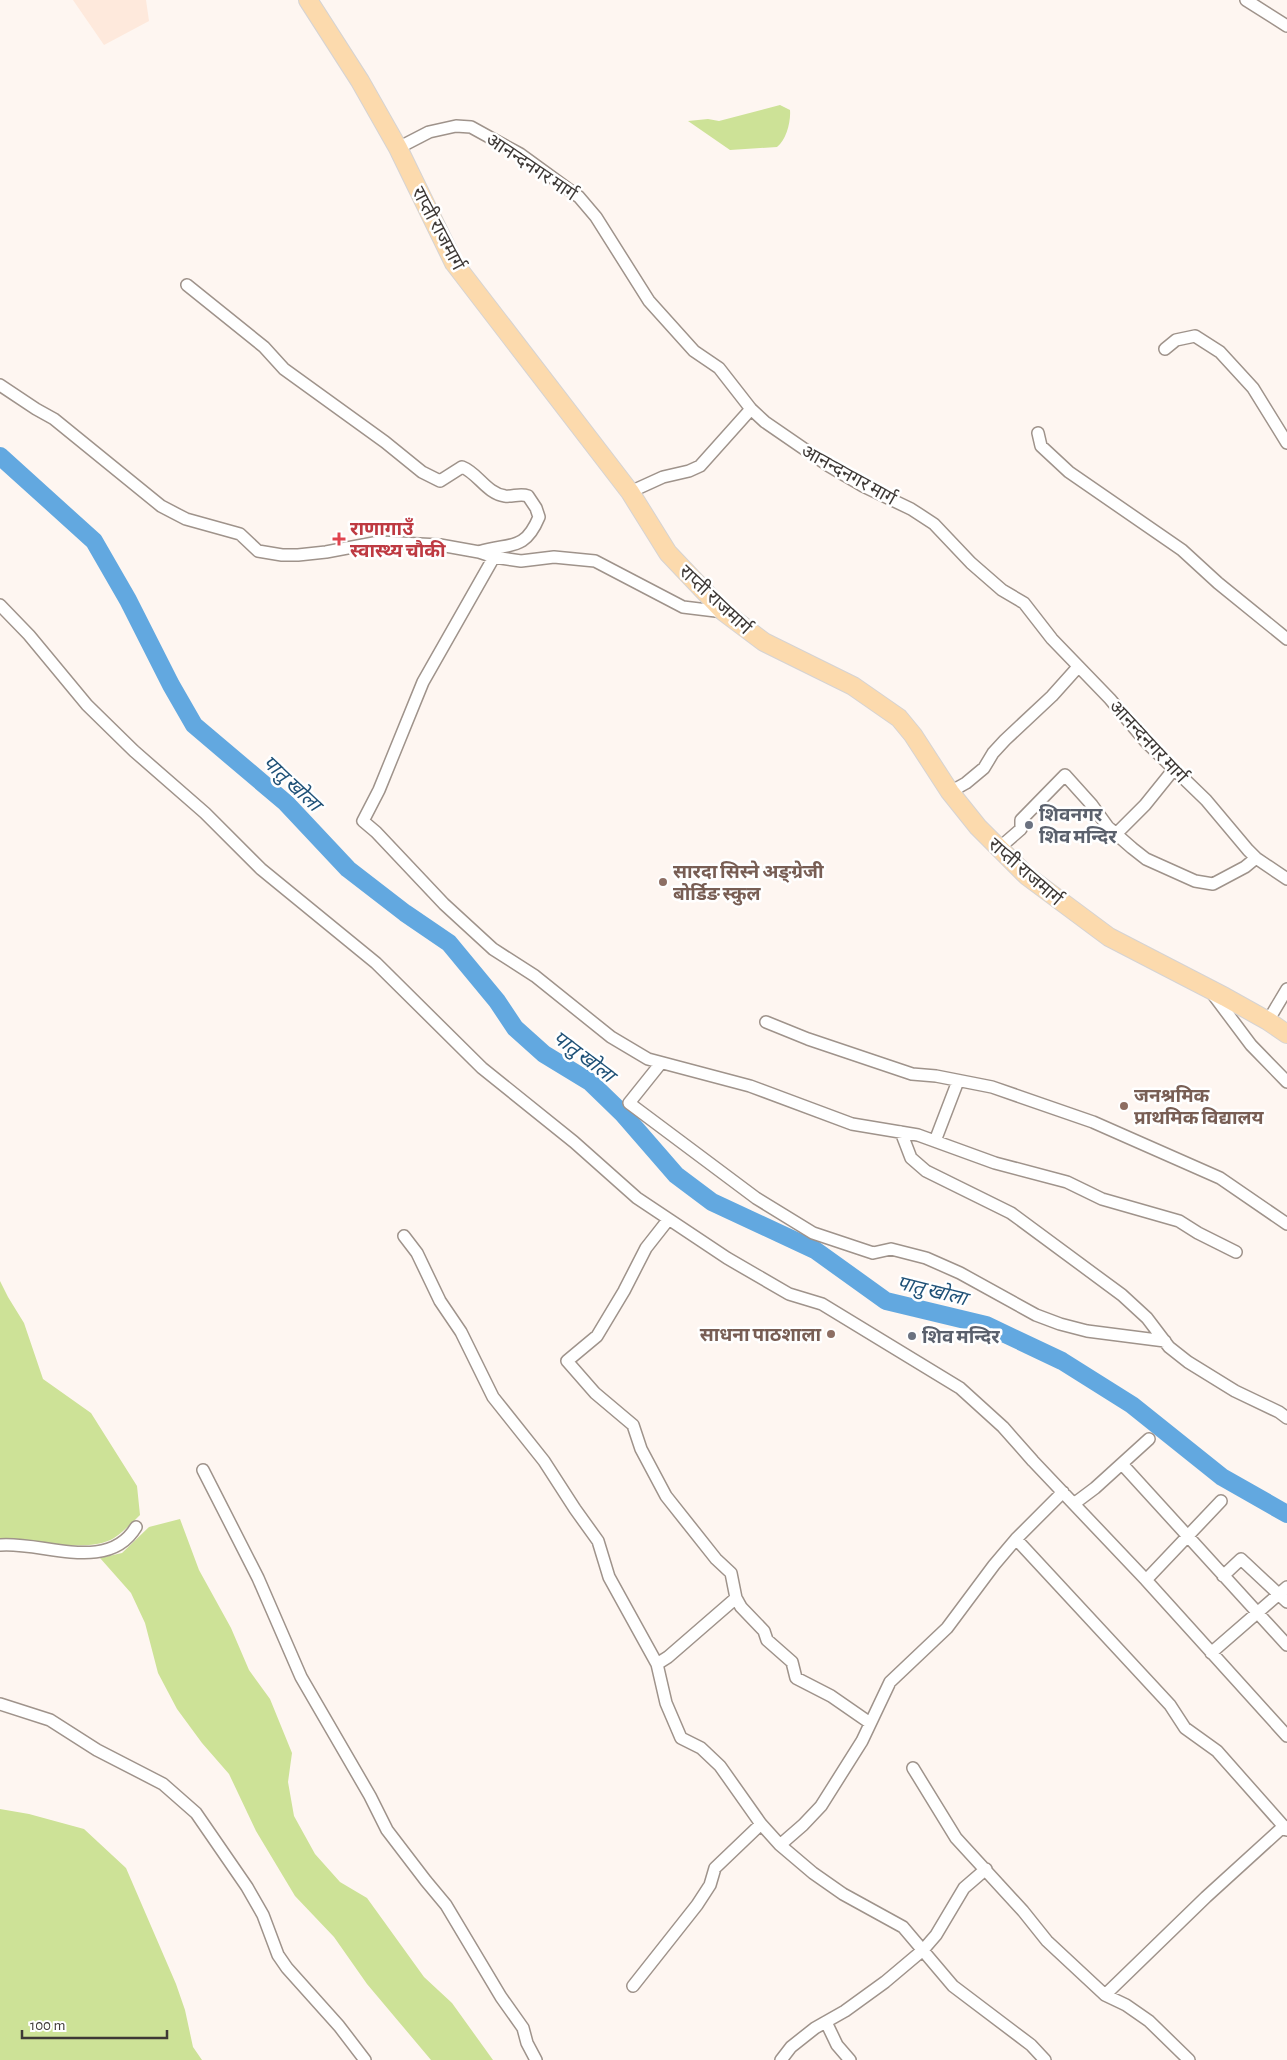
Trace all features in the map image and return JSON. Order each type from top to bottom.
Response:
[{"type":"main road","name":"राप्ती राजमार्ग","points":[[308,0],[360,81],[398,148],[454,263],[630,492],[668,553],[724,612],[764,642],[853,686],[899,718],[913,735],[950,792],[998,849],[1027,876],[1109,937],[1268,1021],[1287,1034]]},
{"type":"street","points":[[1246,0],[1287,26]]},
{"type":"street","name":"आनन्दनगर मार्ग","points":[[398,148],[429,132],[456,126],[471,127],[520,154],[579,197],[596,217],[649,301],[694,351],[719,368],[765,422],[829,466],[863,486],[911,509],[934,524],[971,563],[1002,590],[1024,604],[1146,742],[1206,800],[1256,858],[1287,879]]},
{"type":"street","points":[[187,285],[264,347],[284,369],[386,442],[422,472],[440,481],[462,467],[468,470],[484,486],[506,496],[515,494],[528,496],[536,508],[539,518],[533,531],[523,542],[508,547],[490,548],[478,552]]},
{"type":"street","points":[[1165,349],[1176,340],[1195,336],[1220,352],[1253,388],[1287,443]]},
{"type":"street","points":[[0,385],[36,410],[54,419],[161,506],[186,519],[240,534],[258,551],[282,555],[298,555],[379,542],[440,545],[478,552],[494,558],[521,561],[554,556],[595,561],[684,607],[724,612]]},
{"type":"street","points":[[630,492],[700,466],[752,409]]},
{"type":"street","points":[[1038,433],[1041,446],[1069,472],[1182,550],[1218,584],[1287,639]]},
{"type":"street","points":[[494,558],[423,682],[379,790],[363,821],[376,832],[444,904],[493,949],[542,981],[611,1037],[635,1053],[661,1063],[750,1086],[852,1124],[918,1135],[995,1163],[1067,1182],[1102,1199],[1179,1221],[1236,1252]]},
{"type":"street","points":[[0,605],[30,635],[87,705],[134,751],[205,813],[262,869],[376,963],[482,1068],[574,1142],[637,1198],[727,1258],[789,1294],[822,1304],[960,1388],[1003,1427],[1146,1580],[1287,1736]]},
{"type":"street","points":[[950,792],[966,783],[984,768],[993,753],[1005,740],[1052,696],[1078,667]]},
{"type":"street","points":[[1116,834],[1145,805],[1174,769]]},
{"type":"street","points":[[998,849],[1020,829],[1021,820],[1065,775],[1116,834],[1146,859],[1195,882],[1213,884],[1245,867],[1256,858]]},
{"type":"street","points":[[1209,989],[1251,1045],[1287,1082]]},
{"type":"street","points":[[1268,1021],[1287,989]]},
{"type":"street","points":[[766,1022],[808,1039],[912,1074],[936,1076],[992,1087],[1093,1122],[1220,1178],[1287,1224]]},
{"type":"street","points":[[661,1063],[629,1103],[756,1198],[812,1234],[873,1253],[891,1249],[926,1258],[960,1273],[1036,1315],[1060,1324],[1087,1331],[1165,1341]]},
{"type":"street","points":[[935,1141],[958,1081]]},
{"type":"street","points":[[901,1132],[911,1158],[926,1171],[1011,1213],[1122,1295],[1147,1318],[1165,1341],[1188,1362],[1287,1418]]},
{"type":"street","points":[[668,1220],[646,1248],[624,1291],[597,1336],[567,1361],[595,1394],[633,1425],[641,1449],[666,1496],[716,1559],[731,1573],[736,1598],[741,1607],[764,1631],[768,1640],[792,1662],[796,1678],[832,1696],[870,1723]]},
{"type":"street","points":[[404,1236],[417,1253],[440,1301],[461,1332],[493,1397],[539,1454],[598,1541],[609,1577],[657,1664],[666,1703],[681,1738],[701,1748],[720,1766],[761,1824],[780,1844],[813,1873],[843,1894],[903,1927],[953,1986],[1031,2045],[1045,2060]]},
{"type":"street","points":[[1075,1504],[1149,1439]]},
{"type":"street","points":[[1122,1464],[1287,1645]]},
{"type":"street","points":[[203,1470],[258,1578],[300,1677],[370,1796],[387,1830],[446,1905],[501,1997],[523,2028],[527,2043],[536,2060]]},
{"type":"street","points":[[780,1844],[803,1825],[821,1806],[853,1757],[890,1682],[947,1628],[1016,1539],[1063,1492]]},
{"type":"street","points":[[1146,1580],[1221,1501]]},
{"type":"street","points":[[0,1545],[14,1544],[66,1553],[98,1551],[117,1547],[130,1536],[136,1527]]},
{"type":"street","points":[[1016,1539],[1170,1705],[1185,1728],[1217,1751],[1285,1828],[1206,1897],[1105,1995]]},
{"type":"street","points":[[1223,1576],[1241,1559],[1283,1590],[1287,1602]]},
{"type":"street","points":[[1211,1653],[1283,1590]]},
{"type":"street","points":[[657,1664],[668,1657],[736,1598]]},
{"type":"street","points":[[0,1704],[50,1720],[97,1750],[163,1784],[196,1813],[247,1887],[263,1915],[278,1955],[287,1968],[339,2026],[365,2060]]},
{"type":"street","points":[[913,1768],[956,1838],[986,1869],[1047,1941],[1105,1995],[1126,2005],[1149,2021],[1189,2060]]},
{"type":"street","points":[[632,1986],[697,1905],[710,1885],[715,1868],[761,1824]]},
{"type":"street","points":[[781,2060],[791,2048],[885,1982],[923,1950],[936,1935],[964,1888],[986,1869]]},
{"type":"street","points":[[826,2022],[838,2045],[850,2060]]},
{"type":"shaded area","points":[[73,0],[146,0],[149,21],[104,45]]},
{"type":"green space","points":[[780,105],[790,110],[790,115],[785,135],[777,147],[730,150],[688,121],[708,119],[719,121]]},
{"type":"green space","points":[[0,1281],[24,1323],[43,1379],[91,1413],[137,1486],[140,1515],[114,1538],[91,1545],[75,1546],[0,1541]]},
{"type":"green space","points":[[180,1519],[199,1570],[231,1628],[249,1670],[270,1699],[292,1753],[288,1782],[294,1816],[315,1854],[340,1882],[367,1898],[424,1977],[452,2003],[493,2060],[431,2060],[367,1984],[334,1937],[295,1896],[256,1831],[229,1774],[202,1743],[177,1709],[158,1673],[145,1623],[131,1593],[100,1558],[122,1553],[149,1527]]},
{"type":"green space","points":[[0,1809],[29,1814],[84,1829],[126,1868],[176,1984],[185,2010],[193,2047],[202,2060],[0,2060]]},
{"type":"waterway","name":"पातु खोला","points":[[0,456],[94,541],[128,600],[171,685],[194,725],[286,803],[348,869],[405,913],[449,943],[497,1001],[515,1028],[544,1054],[590,1082],[623,1114],[676,1175],[712,1202],[815,1250],[886,1301],[986,1325],[1062,1361],[1132,1405],[1222,1477],[1287,1514]]},
{"type":"place","name":"राणागाउँ स्वास्थ्य चौकी","points":[[339,539]]},
{"type":"place","name":"शिवनगर शिव मन्दिर","points":[[1029,825]]},
{"type":"place","name":"सारदा सिस्ने अङ्ग्रेजी बोर्डिङ स्कुल","points":[[663,882]]},
{"type":"place","name":"जनश्रमिक प्राथमिक विद्यालय","points":[[1124,1106]]},
{"type":"place","name":"साधना पाठशाला","points":[[831,1334]]},
{"type":"place","name":"शिव मन्दिर","points":[[912,1336]]}]
